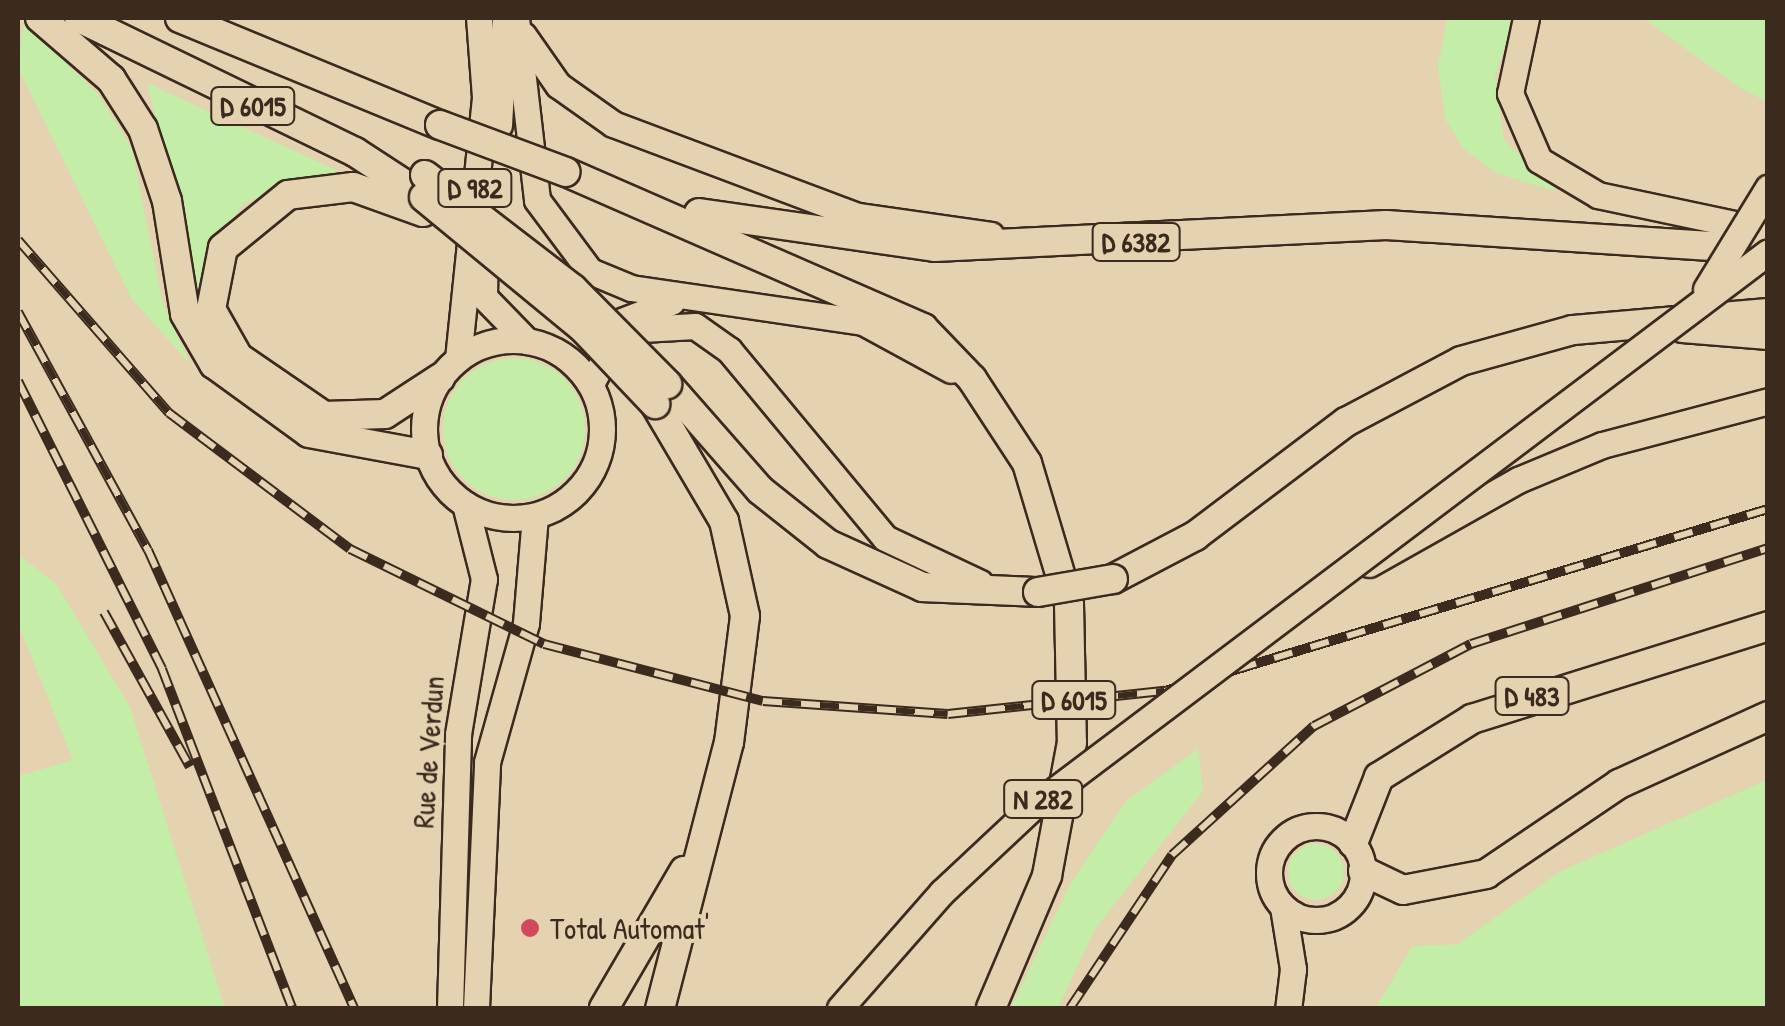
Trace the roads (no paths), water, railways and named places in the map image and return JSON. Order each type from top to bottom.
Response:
[{"type":"highway","points":[[40,18],[111,79],[143,129],[166,201],[185,314],[214,364],[309,433],[428,454]]},
{"type":"highway","name":"D 6015","points":[[80,18],[355,152],[424,195],[661,394],[724,522],[742,589],[742,681],[660,1008]]},
{"type":"highway","name":"D 6015","points":[[105,18],[424,195]]},
{"type":"highway","name":"D 6015","points":[[180,18],[440,126],[653,204],[912,321],[988,400],[1050,521],[1068,604],[1074,692],[1057,840],[991,1007]]},
{"type":"highway","points":[[449,368],[386,414],[324,416],[238,357],[211,309],[222,248],[276,201],[338,186],[424,195],[573,289],[661,394],[760,490],[828,544],[923,587],[1038,592],[1113,579],[1152,564],[1346,422],[1429,375],[1534,337],[1617,324],[1768,312]]},
{"type":"highway","name":"D 6382","points":[[653,204],[829,238],[935,247],[1080,243],[1386,225],[1622,240],[1768,267]]},
{"type":"highway","points":[[1622,240],[1768,251]]},
{"type":"highway","name":"D 483","points":[[1353,843],[1379,776],[1472,719],[1768,626]]},
{"type":"highway","points":[[1364,870],[1403,890],[1486,874],[1619,784],[1768,716]]},
{"type":"highway","points":[[604,1008],[656,930],[708,820]]},
{"type":"main road","name":"D 982","points":[[449,368],[485,97],[478,18]]},
{"type":"main road","points":[[515,23],[558,85],[593,113],[747,181],[891,224],[1080,243]]},
{"type":"main road","points":[[515,23],[533,180],[555,236],[605,279],[700,300],[880,327],[988,400]]},
{"type":"main road","name":"D 982","points":[[515,23],[484,297],[527,340]]},
{"type":"main road","points":[[1522,25],[1516,122],[1556,174],[1598,195],[1768,231]]},
{"type":"main road","points":[[1695,305],[1768,188]]},
{"type":"main road","name":"N 282","points":[[840,1008],[942,892],[1035,805],[1768,251]]},
{"type":"main road","points":[[560,352],[624,312],[700,300]]},
{"type":"main road","points":[[1617,324],[1768,336]]},
{"type":"main road","points":[[590,384],[611,346],[642,328],[695,326],[729,350],[884,538],[959,578],[1038,592]]},
{"type":"main road","points":[[527,340],[560,352],[590,384],[602,415],[596,463],[565,502],[535,516],[498,517],[465,504],[428,454],[426,415],[449,368],[491,342],[527,340]]},
{"type":"main road","points":[[1275,620],[1518,480],[1654,427],[1768,401]]},
{"type":"main road","name":"Rue de Verdun","points":[[450,1008],[458,734],[484,580],[465,504]]},
{"type":"main road","name":"Rue de Verdun","points":[[476,1008],[487,762],[526,623],[535,516]]},
{"type":"main road","points":[[1288,1008],[1293,968],[1283,907],[1269,864],[1284,838],[1312,825],[1353,843],[1364,870],[1351,905],[1324,920],[1293,968]]},
{"type":"main road","points":[[1283,907],[1324,920]]},
{"type":"railway","points":[[18,240],[169,413],[350,549],[544,644],[763,701],[948,714],[1165,691],[1768,509]]},
{"type":"railway","points":[[18,312],[148,550],[354,1008]]},
{"type":"railway","points":[[18,381],[162,669],[292,1008]]},
{"type":"railway","points":[[1070,1008],[1172,855],[1314,726],[1471,644],[1768,548]]},
{"type":"railway","points":[[104,612],[190,767]]},
{"type":"place","name":"Total Automat'","points":[[530,928]]}]
